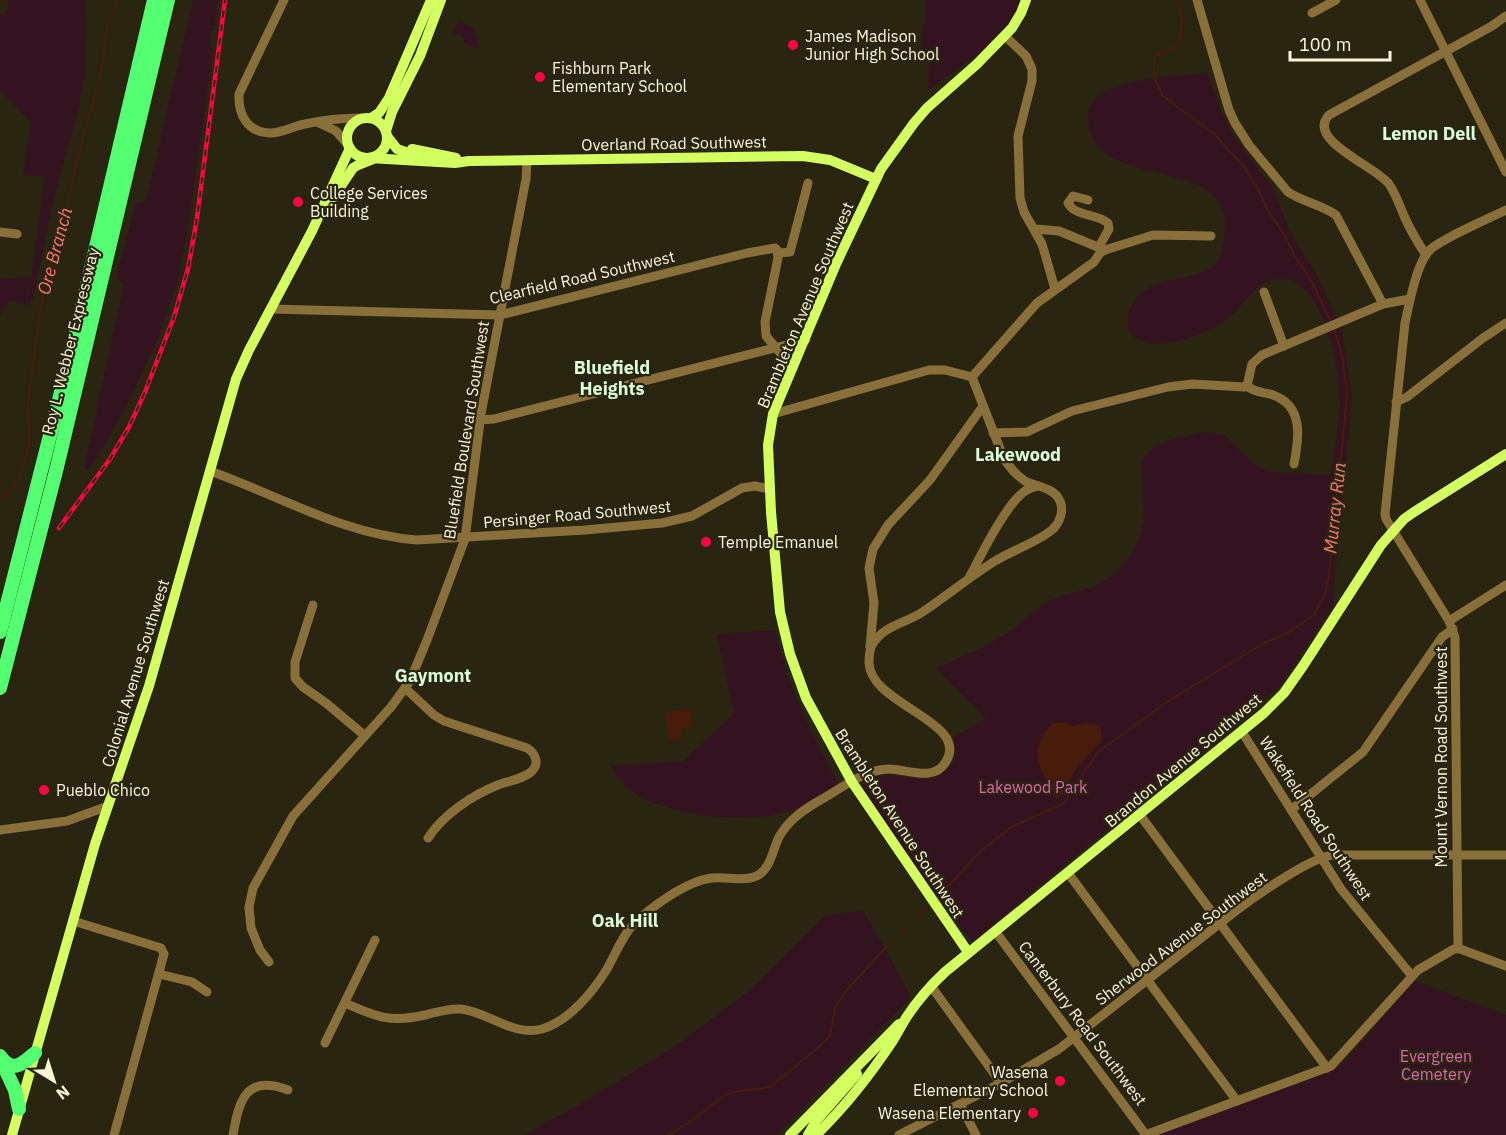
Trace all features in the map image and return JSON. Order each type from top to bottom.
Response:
[{"type":"highway","name":"Roy L. Webber Expressway","points":[[0,632],[70,356],[154,0]]},
{"type":"highway","name":"Roy L. Webber Expressway","points":[[0,688],[57,467],[168,0]]},
{"type":"highway","points":[[0,1057],[8,1064],[17,1066],[23,1064],[35,1053]]},
{"type":"highway","points":[[0,1057],[15,1090],[19,1109]]},
{"type":"main road","points":[[361,118],[384,107],[430,0]]},
{"type":"main road","points":[[393,87],[376,107],[353,124],[348,132],[349,146],[356,155],[371,158],[383,148],[387,129],[420,56],[441,0]]},
{"type":"main road","name":"Brambleton Avenue Southwest","points":[[968,952],[852,782],[806,698],[790,654],[776,586],[768,445],[773,414],[836,264],[876,179],[921,116],[1005,36],[1016,22],[1026,0]]},
{"type":"main road","points":[[361,118],[381,123],[409,148],[418,152],[456,158]]},
{"type":"main road","name":"Overland Road Southwest","points":[[387,129],[392,144],[405,153],[469,161]]},
{"type":"main road","name":"Colonial Avenue Southwest","points":[[312,231],[349,146]]},
{"type":"main road","name":"Overland Road Southwest","points":[[371,158],[447,163],[802,156],[830,160],[876,179]]},
{"type":"main road","name":"Colonial Avenue Southwest","points":[[12,1135],[108,806],[149,686],[238,373],[322,214],[353,168],[371,158]]},
{"type":"main road","name":"Brandon Avenue Southwest","points":[[790,1135],[904,1020],[931,986],[968,952],[1242,732],[1284,693],[1393,530],[1414,512],[1506,454]]},
{"type":"main road","name":"Brandon Avenue Southwest","points":[[822,1134],[893,1041],[904,1020]]},
{"type":"main road","name":"Brandon Avenue Southwest","points":[[808,1135],[816,1121],[839,1096],[886,1036]]},
{"type":"street","points":[[284,0],[238,94],[238,105],[244,120],[260,131],[269,133],[305,123],[361,118]]},
{"type":"street","points":[[1197,0],[1229,110],[1242,136],[1288,192],[1336,216],[1383,304]]},
{"type":"street","points":[[1312,13],[1336,0]]},
{"type":"street","points":[[1420,0],[1506,172]]},
{"type":"street","points":[[1506,16],[1329,115],[1323,126],[1332,143],[1385,179],[1425,255],[1433,247],[1506,210]]},
{"type":"street","points":[[1005,36],[1026,56],[1032,69],[1032,81],[1017,143],[1020,198],[1024,212],[1035,229],[1048,262],[1055,289]]},
{"type":"street","points":[[317,123],[336,131],[349,146]]},
{"type":"street","name":"Bluefield Boulevard Southwest","points":[[269,962],[260,950],[251,928],[249,907],[253,888],[293,816],[391,707],[405,688],[427,640],[465,538],[480,420],[526,179],[527,160]]},
{"type":"street","points":[[793,368],[766,336],[765,322],[778,253],[790,252],[808,183]]},
{"type":"street","points":[[972,377],[1037,303],[1088,267],[1101,251],[1109,229],[1108,223],[1101,218],[1071,209],[1068,203],[1074,196],[1088,200]]},
{"type":"street","points":[[1035,229],[1059,231],[1101,251],[1153,235],[1211,236]]},
{"type":"street","points":[[0,232],[17,234]]},
{"type":"street","name":"Clearfield Road Southwest","points":[[271,309],[500,315],[720,260],[775,248],[778,253]]},
{"type":"street","name":"Mount Vernon Road Southwest","points":[[1425,255],[1410,299],[1405,323],[1385,514],[1451,625],[1457,646],[1458,948]]},
{"type":"street","points":[[1264,292],[1284,346]]},
{"type":"street","points":[[1247,386],[1251,369],[1257,358],[1383,304],[1410,299]]},
{"type":"street","points":[[1396,402],[1407,397],[1482,338],[1506,323]]},
{"type":"street","points":[[480,420],[494,419],[806,340]]},
{"type":"street","points":[[773,414],[929,370],[945,370],[972,377]]},
{"type":"street","points":[[870,649],[880,634],[888,628],[921,613],[997,560],[1045,535],[1055,526],[1061,514],[1060,501],[1053,493],[1025,481],[1009,467],[998,447],[972,377]]},
{"type":"street","points":[[993,433],[1027,432],[1072,411],[1168,387],[1192,384],[1247,386],[1256,392],[1277,397],[1286,402],[1293,411],[1298,430],[1294,464]]},
{"type":"street","points":[[345,1003],[368,1013],[392,1019],[407,1019],[458,1009],[524,1029],[547,1027],[568,1014],[587,996],[607,969],[629,929],[681,889],[702,880],[750,878],[759,875],[767,865],[777,840],[790,823],[812,805],[852,782],[883,770],[924,774],[934,772],[943,766],[949,757],[947,740],[933,723],[895,699],[877,683],[869,669],[874,603],[869,568],[873,549],[888,525],[930,480],[983,406]]},
{"type":"street","name":"Persinger Road Southwest","points":[[210,471],[380,536],[417,540],[662,523],[692,516],[742,488],[755,486],[770,489]]},
{"type":"street","points":[[969,580],[994,531],[1012,506],[1025,491],[1038,486]]},
{"type":"street","points":[[1291,810],[1363,752],[1451,625],[1506,585]]},
{"type":"street","points":[[313,605],[295,662],[295,678],[303,687],[364,735]]},
{"type":"street","points":[[405,688],[434,715],[444,721],[527,748],[534,755],[536,764],[530,773],[495,786],[464,804],[440,823],[428,838]]},
{"type":"street","name":"Wakefield Road Southwest","points":[[1242,732],[1341,889],[1412,976]]},
{"type":"street","points":[[0,830],[67,821],[108,806]]},
{"type":"street","points":[[1140,815],[1327,1068]]},
{"type":"street","name":"Sherwood Avenue Southwest","points":[[899,1135],[1001,1083],[1076,1038],[1219,923],[1266,889],[1321,858],[1333,855],[1506,855]]},
{"type":"street","points":[[1068,873],[1237,1101]]},
{"type":"street","points":[[73,921],[161,948],[164,954],[114,1135]]},
{"type":"street","name":"Canterbury Road Southwest","points":[[995,930],[1146,1135]]},
{"type":"street","points":[[325,1043],[375,940]]},
{"type":"street","points":[[1146,1135],[1334,1064],[1412,976],[1427,964],[1458,948],[1506,966]]},
{"type":"street","points":[[159,974],[192,982],[207,992]]},
{"type":"street","points":[[931,986],[1001,1083]]},
{"type":"street","points":[[233,1135],[237,1111],[247,1092],[266,1084],[288,1090]]},
{"type":"street","points":[[960,1104],[976,1135]]},
{"type":"green space","points":[[9,0],[84,0],[86,21],[85,74],[77,115],[56,189],[33,298],[27,306],[45,177],[23,174],[31,122],[0,90],[0,14],[6,14]]},
{"type":"green space","points":[[193,0],[218,0],[214,31],[211,31],[210,47],[213,48],[188,227],[177,283],[157,341],[125,410],[89,470],[84,469],[124,284],[116,277],[136,203],[146,201]]},
{"type":"green space","points":[[925,0],[1020,0],[1013,15],[993,40],[968,62],[928,90],[929,59],[922,47]]},
{"type":"green space","points":[[459,21],[474,29],[479,45],[477,49],[464,43],[462,35],[453,33]]},
{"type":"green space","name":"Lakewood Park","points":[[1207,73],[1234,137],[1273,188],[1290,232],[1316,274],[1342,330],[1352,397],[1332,608],[1280,686],[972,942],[910,860],[862,786],[874,778],[887,775],[924,779],[935,777],[946,771],[956,757],[953,737],[986,719],[936,668],[980,649],[1012,630],[1049,600],[1093,587],[1112,576],[1127,561],[1138,542],[1144,520],[1141,463],[1156,446],[1170,440],[1204,432],[1224,435],[1254,464],[1271,472],[1331,475],[1339,417],[1339,383],[1325,323],[1316,304],[1305,289],[1291,280],[1268,281],[1255,290],[1227,319],[1207,331],[1180,341],[1152,343],[1141,341],[1129,329],[1129,312],[1136,298],[1148,289],[1161,283],[1203,272],[1214,266],[1222,252],[1225,216],[1213,195],[1195,184],[1126,163],[1106,154],[1093,138],[1088,115],[1092,102],[1103,93],[1119,86],[1157,78]]},
{"type":"green space","points":[[31,276],[26,305],[9,301],[0,315],[0,280]]},
{"type":"green space","points":[[775,630],[801,709],[839,784],[799,808],[781,814],[737,818],[689,813],[666,807],[646,800],[627,788],[609,766],[684,761],[734,713],[717,634]]},
{"type":"green space","points":[[864,911],[911,997],[777,1135],[524,1135],[579,1105],[674,1047],[754,987],[826,915]]},
{"type":"green space","name":"Evergreen Cemetery","points":[[1415,981],[1506,1015],[1506,1135],[1156,1135],[1331,1072],[1343,1063]]},
{"type":"shaded area","points":[[690,709],[693,727],[681,729],[682,739],[669,741],[665,712]]},
{"type":"shaded area","points":[[1053,723],[1067,723],[1073,726],[1086,723],[1100,726],[1102,740],[1075,770],[1065,791],[1057,799],[1041,770],[1037,752],[1039,742]]},
{"type":"waterway","name":"Ore Branch","points":[[0,499],[11,491],[20,476],[29,445],[28,401],[41,306],[102,69],[107,26],[119,0]]},
{"type":"waterway","name":"Murray Run","points":[[1177,0],[1182,15],[1180,43],[1154,58],[1154,77],[1163,96],[1214,134],[1244,167],[1295,257],[1310,278],[1331,322]]},
{"type":"waterway","name":"Murray Run","points":[[937,898],[981,851],[1010,828],[1064,803],[1098,752],[1167,702],[1262,644],[1288,633],[1314,615],[1325,593],[1329,574],[1347,397],[1343,360],[1334,327]]},
{"type":"waterway","name":"Murray Run","points":[[915,918],[926,907]]},
{"type":"waterway","name":"Murray Run","points":[[901,932],[906,928]]},
{"type":"waterway","name":"Murray Run","points":[[667,1135],[690,1122],[728,1093],[770,1087],[820,1046],[830,1036],[835,1008],[845,992],[893,940]]},
{"type":"railway","points":[[59,528],[110,459],[129,427],[174,317],[188,269],[197,218],[225,0]]},
{"type":"place","name":"James Madison Junior High School","points":[[793,45]]},
{"type":"place","name":"Fishburn Park Elementary School","points":[[540,77]]},
{"type":"place","name":"College Services Building","points":[[298,202]]},
{"type":"place","name":"Temple Emanuel","points":[[706,542]]},
{"type":"place","name":"Pueblo Chico","points":[[44,790]]},
{"type":"place","name":"Wasena Elementary School","points":[[1060,1081]]},
{"type":"place","name":"Wasena Elementary","points":[[1033,1113]]},
{"type":"district","name":"Lemon Dell","points":[[1429,134]]},
{"type":"district","name":"Bluefield Heights","points":[[612,378]]},
{"type":"district","name":"Lakewood","points":[[1018,455]]},
{"type":"district","name":"Gaymont","points":[[433,676]]},
{"type":"district","name":"Oak Hill","points":[[625,921]]}]
